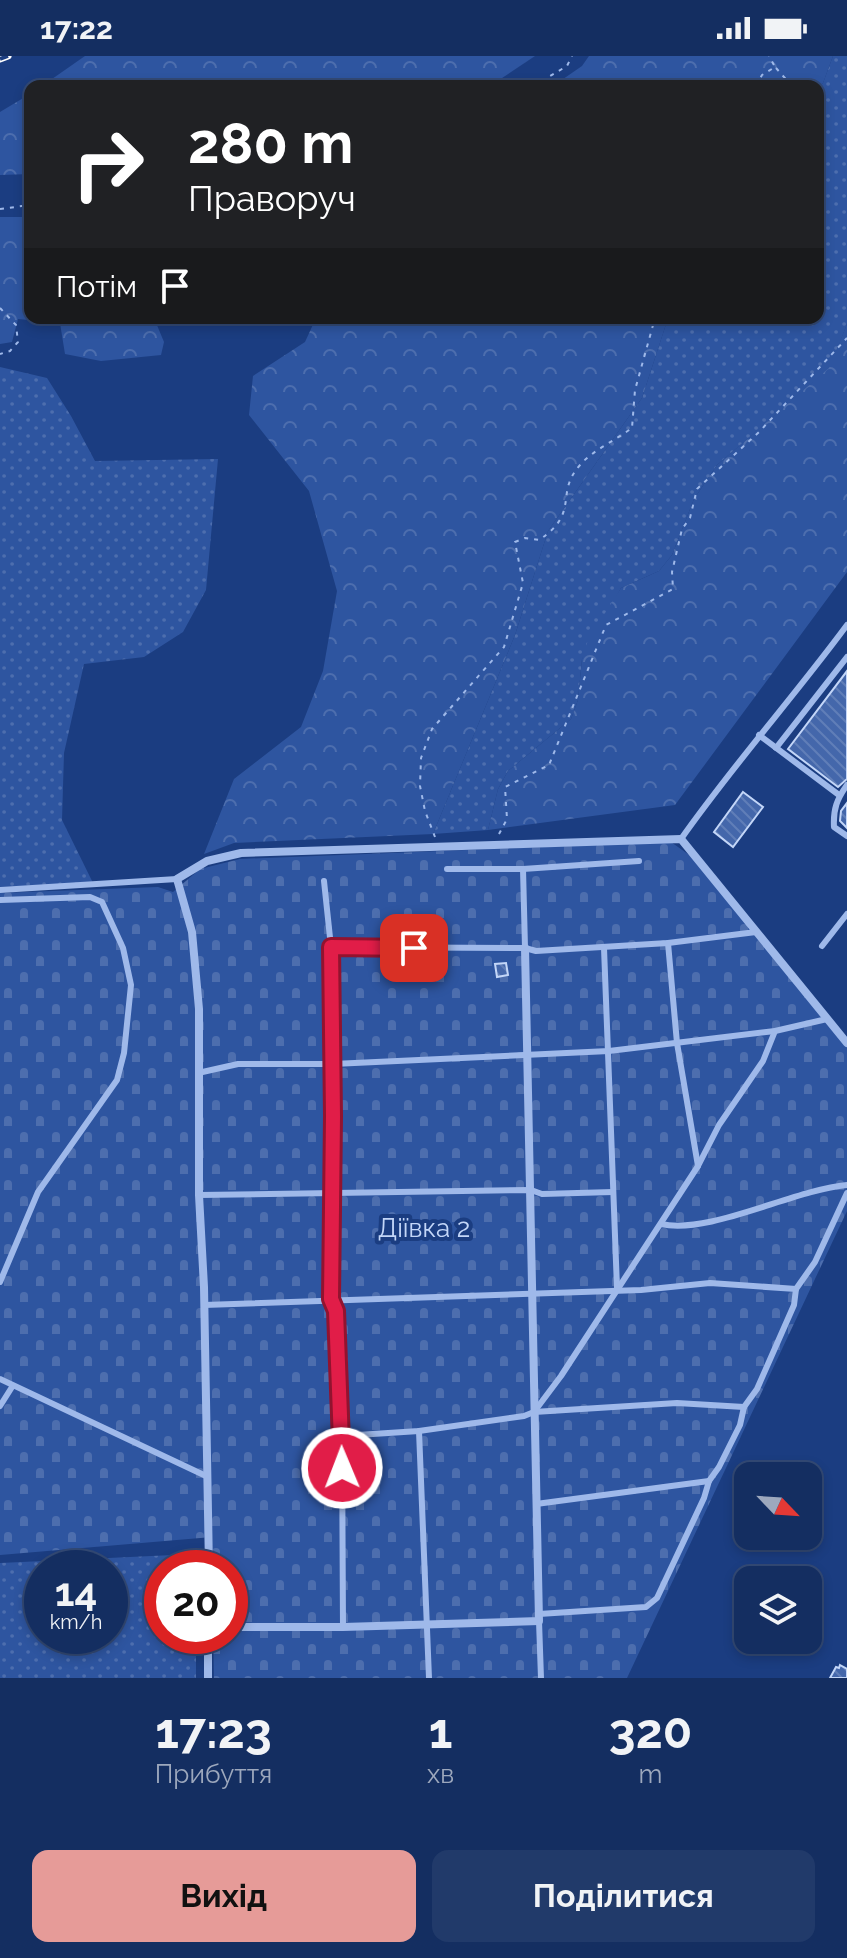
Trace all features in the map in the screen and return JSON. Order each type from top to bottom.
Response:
[{"type":"street","points":[[208,1550],[199,1195],[199,1009],[192,932],[177,879],[207,861],[241,853],[681,839],[847,1043]]},
{"type":"street","points":[[248,1627],[427,1625],[539,1618],[525,948]]},
{"type":"street","points":[[208,1654],[208,1678]]},
{"type":"lane","points":[[681,839],[847,625]]},
{"type":"lane","points":[[776,748],[847,657]]},
{"type":"lane","points":[[759,735],[839,795]]},
{"type":"lane","points":[[847,785],[833,811],[834,827],[847,836]]},
{"type":"lane","points":[[447,869],[523,869],[639,861]]},
{"type":"lane","points":[[523,869],[525,948]]},
{"type":"lane","points":[[0,890],[177,879]]},
{"type":"lane","points":[[324,881],[331,947],[331,1299],[336,1311],[342,1436],[343,1627]]},
{"type":"lane","points":[[0,900],[90,897],[102,902],[123,948],[131,985],[124,1053],[117,1080],[38,1192],[0,1282]]},
{"type":"lane","points":[[822,946],[847,914]]},
{"type":"lane","points":[[331,947],[525,948],[536,951],[668,943],[756,932]]},
{"type":"lane","points":[[668,943],[677,1043],[698,1166]]},
{"type":"lane","points":[[604,948],[617,1289]]},
{"type":"lane","points":[[198,1073],[238,1064],[333,1064],[609,1051],[775,1031],[827,1019]]},
{"type":"lane","points":[[534,1412],[698,1166],[719,1125],[763,1061],[775,1031]]},
{"type":"lane","points":[[661,1224],[674,1227],[718,1219],[823,1187],[847,1185]]},
{"type":"lane","points":[[199,1195],[531,1190],[542,1194],[613,1192]]},
{"type":"lane","points":[[541,1678],[539,1618],[652,1604],[704,1498],[709,1481],[740,1425],[744,1407],[757,1389],[794,1305],[796,1289],[815,1262],[847,1193]]},
{"type":"lane","points":[[204,1305],[641,1290],[710,1283],[796,1289]]},
{"type":"lane","points":[[0,1379],[206,1476]]},
{"type":"lane","points":[[0,1406],[12,1387]]},
{"type":"lane","points":[[342,1436],[419,1431],[534,1412],[677,1403],[744,1407]]},
{"type":"lane","points":[[419,1431],[429,1678]]},
{"type":"lane","points":[[536,1504],[709,1481]]},
{"type":"path","points":[[543,80],[567,66],[572,56]]},
{"type":"path","points":[[769,56],[787,80]]},
{"type":"path","points":[[759,80],[775,67]]},
{"type":"path","points":[[0,209],[24,206]]},
{"type":"path","points":[[0,308],[16,325],[18,342],[10,351],[0,354]]},
{"type":"path","points":[[439,847],[425,811],[420,786],[421,758],[432,729],[504,647],[523,583],[515,542],[525,538],[539,540],[555,529],[564,517],[568,487],[580,464],[632,428],[635,390],[653,324]]},
{"type":"path","points":[[493,846],[507,819],[505,787],[549,765],[606,625],[673,589],[672,572],[682,529],[690,518],[697,489],[759,432],[847,338]]},
{"type":"green space","points":[[85,56],[535,56],[499,80],[51,80]]},
{"type":"green space","points":[[589,56],[833,56],[824,80],[562,80],[582,66]]},
{"type":"green space","points":[[833,56],[847,56],[847,324],[830,368],[717,465],[694,499],[672,555],[659,571],[621,588],[582,659],[578,700],[571,719],[508,771],[498,789],[488,830],[433,834],[515,635],[548,531],[642,398],[666,324],[824,324],[824,80]]},
{"type":"green space","points":[[24,98],[24,174],[0,175],[0,112]]},
{"type":"green space","points":[[0,217],[24,217],[24,320],[18,319],[12,342],[0,344]]},
{"type":"green space","points":[[60,324],[156,324],[164,342],[161,355],[101,361],[65,354]]},
{"type":"green space","points":[[313,324],[666,324],[642,398],[548,531],[515,635],[433,834],[234,843],[204,854],[234,779],[301,727],[323,671],[337,591],[309,491],[249,415],[253,376],[305,342]]},
{"type":"green space","points":[[847,324],[847,572],[675,805],[488,830],[498,789],[508,771],[571,719],[578,700],[582,659],[588,640],[621,588],[659,571],[672,555],[694,499],[717,465],[829,368]]},
{"type":"green space","points":[[0,367],[47,378],[95,461],[218,459],[206,590],[183,632],[144,657],[84,664],[64,753],[62,820],[93,883],[0,887]]},
{"type":"green space","name":"Діївка 2","points":[[671,842],[692,857],[847,1047],[847,1211],[627,1678],[214,1678],[213,1654],[248,1654],[248,1550],[212,1550],[212,1537],[59,1550],[24,1550],[24,1553],[0,1555],[0,893],[158,887],[173,892],[200,869],[240,859]]},
{"type":"green space","points":[[144,1556],[144,1654],[196,1654],[196,1678],[0,1678],[0,1563],[24,1562],[24,1654],[128,1654],[128,1557]]},
{"type":"building","points":[[847,671],[847,779],[838,787],[788,749]]},
{"type":"building","points":[[743,792],[763,807],[733,847],[714,832]]},
{"type":"building","points":[[847,803],[847,828],[840,821],[841,811]]},
{"type":"building","points":[[506,963],[508,975],[497,977],[495,964]]},
{"type":"building","points":[[840,1665],[847,1669],[847,1678],[830,1678],[836,1667]]},
{"type":"railway","points":[[0,59],[8,56]]},
{"type":"route","points":[[342,1468],[336,1311],[331,1299],[331,947],[414,948]]}]
